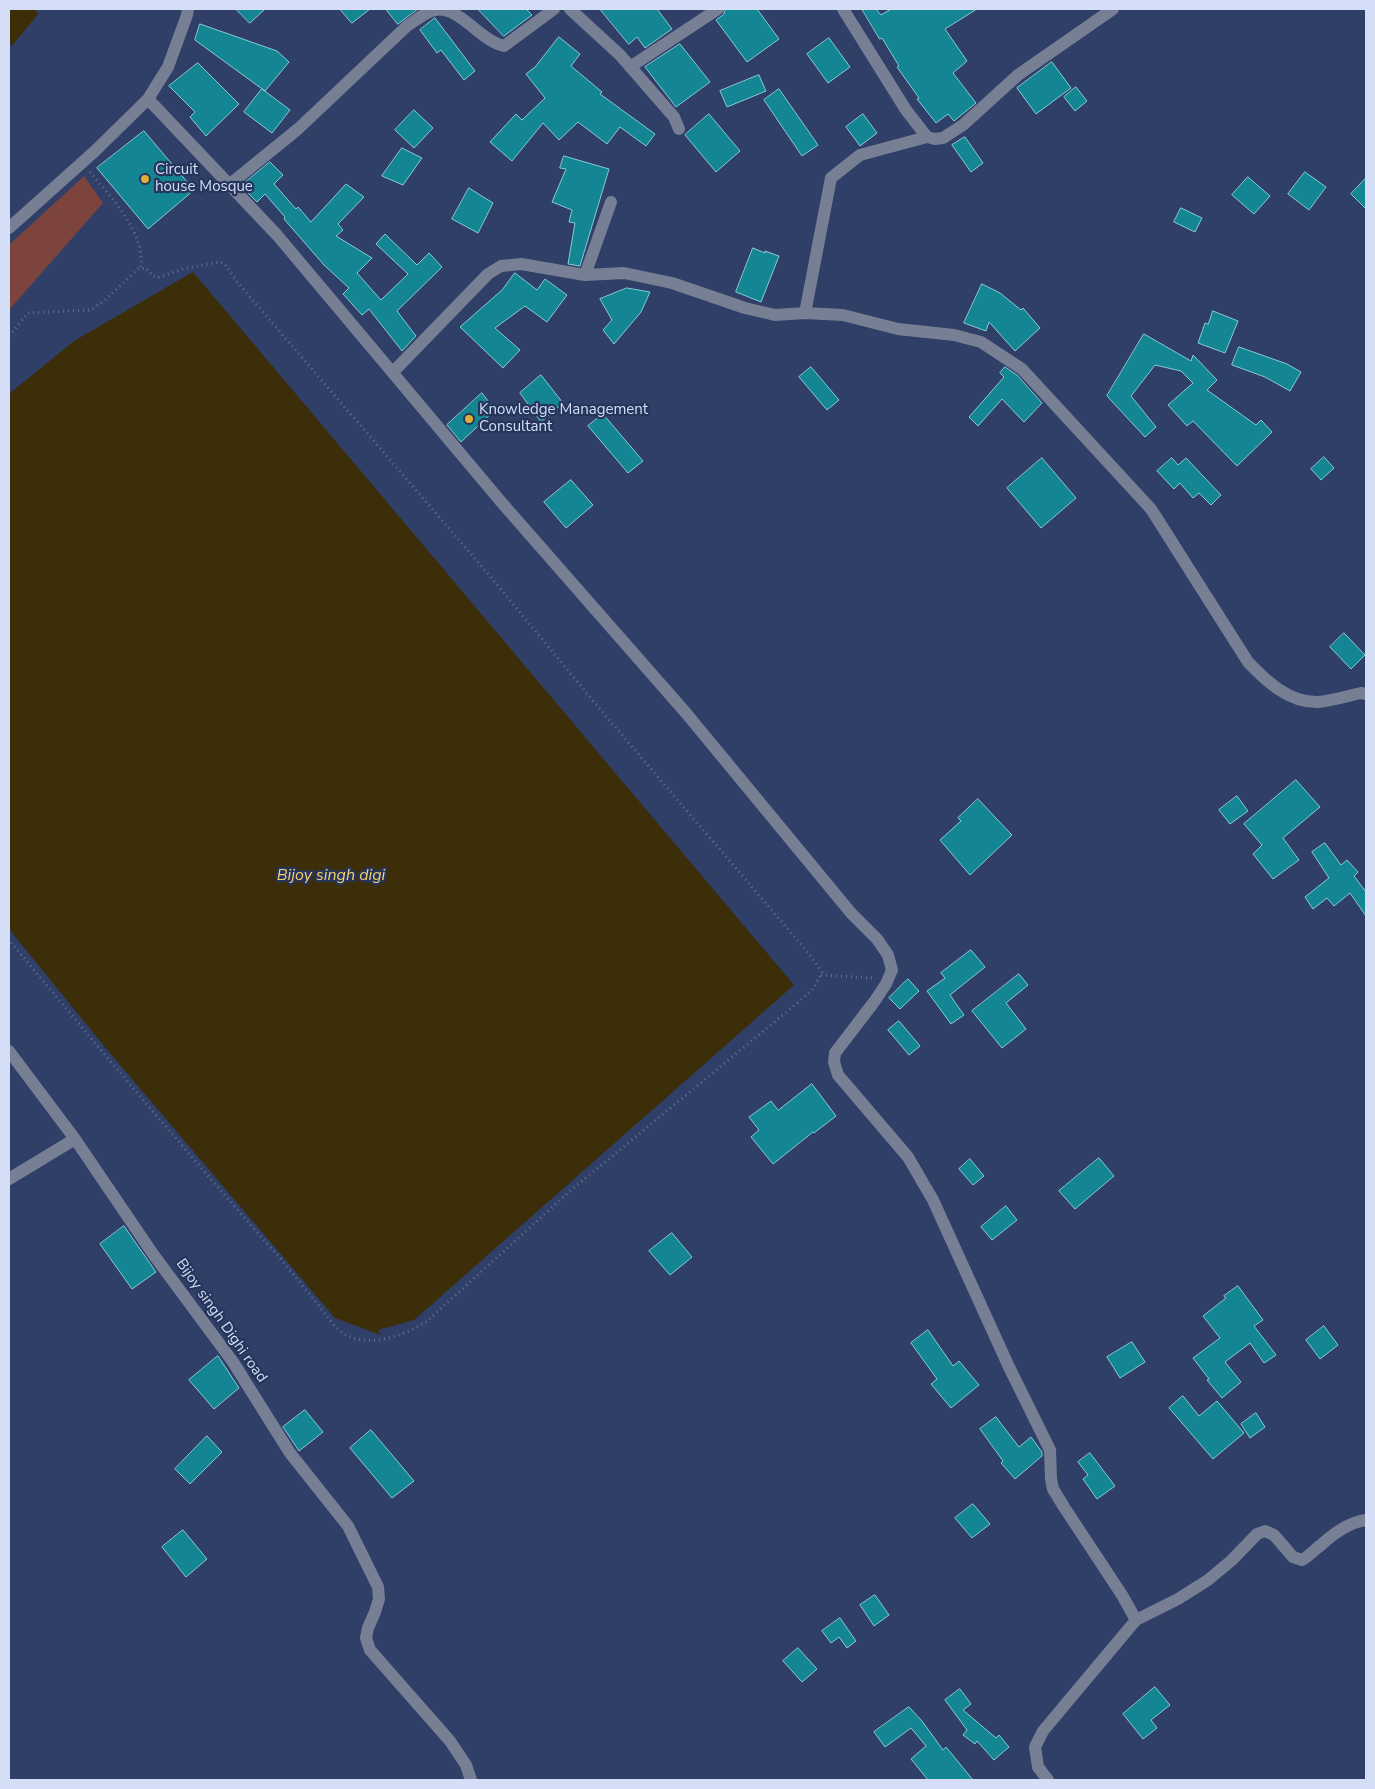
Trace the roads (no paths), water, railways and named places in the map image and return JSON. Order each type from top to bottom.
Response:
[{"type":"street","points":[[9,228],[82,163],[148,100],[168,67],[188,9]]},
{"type":"street","points":[[229,185],[298,129],[407,26],[424,15],[435,10],[457,15],[494,44],[504,46],[554,9]]},
{"type":"street","points":[[570,9],[620,55],[674,117],[680,128]]},
{"type":"street","points":[[630,68],[718,9]]},
{"type":"street","points":[[843,9],[906,110],[927,137]]},
{"type":"street","points":[[805,313],[831,178],[860,155],[927,137],[943,138],[963,126],[1018,75],[1113,9]]},
{"type":"street","points":[[148,100],[278,235],[502,503],[686,713],[851,913],[877,939],[888,955],[892,970],[888,979],[874,1002],[835,1053],[834,1062],[838,1075],[908,1157],[933,1200],[1008,1367],[1050,1450],[1053,1489],[1122,1595],[1136,1620]]},
{"type":"street","points":[[585,275],[611,202]]},
{"type":"street","points":[[392,372],[488,274],[501,266],[521,264],[585,275],[624,273],[672,283],[746,308],[776,315],[805,313],[843,315],[898,329],[954,335],[981,342],[1022,369],[1150,509],[1248,662],[1267,682],[1287,695],[1317,702],[1361,693],[1366,694]]},
{"type":"street","name":"Bijoy singh Dighi road","points":[[9,1051],[75,1139],[153,1254],[232,1362],[290,1453],[348,1526],[378,1587],[379,1599],[366,1638],[370,1650],[450,1741],[466,1764],[472,1780]]},
{"type":"street","points":[[9,1179],[75,1139]]},
{"type":"street","points":[[1048,1780],[1038,1767],[1035,1747],[1043,1731],[1136,1620],[1178,1599],[1208,1580],[1232,1560],[1257,1534],[1265,1532],[1274,1535],[1293,1557],[1302,1560],[1355,1522],[1366,1520]]},
{"type":"water","points":[[9,9],[35,9],[38,14],[12,46],[9,42]]},
{"type":"water","name":"Bijoy singh digi","points":[[193,272],[794,985],[414,1320],[378,1330],[381,1335],[335,1318],[104,1046],[9,929],[9,394],[74,341]]},
{"type":"place","name":"Circuit house Mosque","points":[[145,179]]},
{"type":"place","name":"Knowledge Management Consultant","points":[[469,419]]}]
